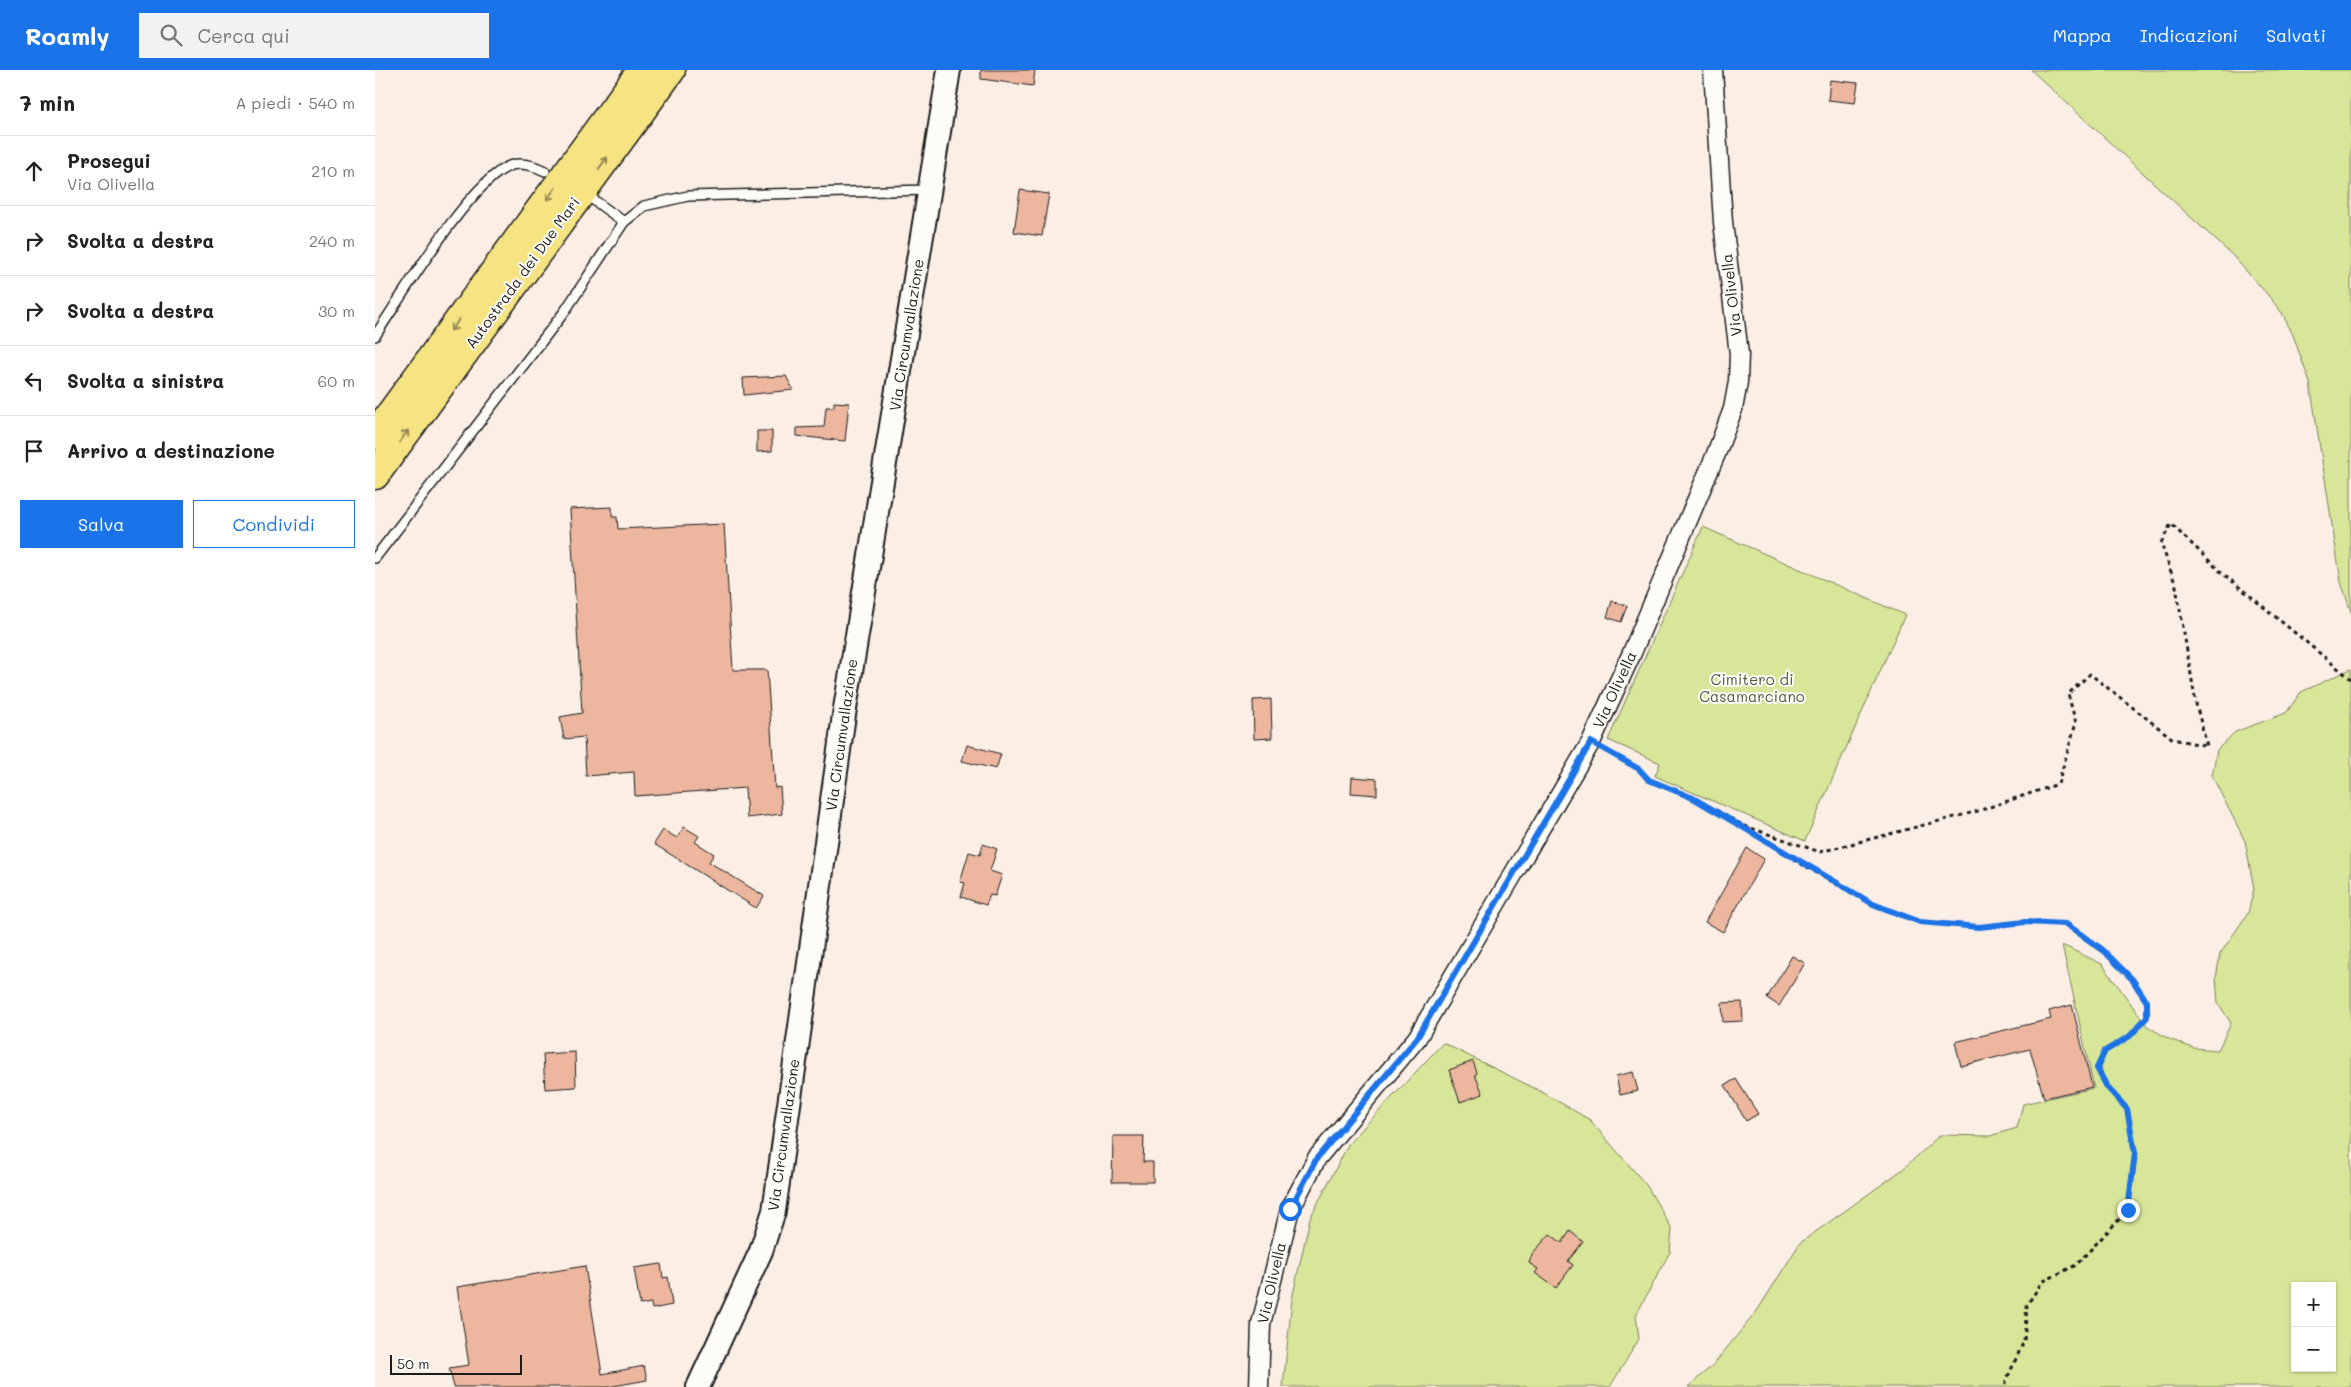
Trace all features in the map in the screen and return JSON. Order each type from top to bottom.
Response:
[{"type":"highway","name":"Autostrada dei Due Mari","points":[[375,435],[642,70]]},
{"type":"highway","name":"Autostrada dei Due Mari","points":[[375,475],[671,70]]},
{"type":"street","name":"Via Circumvallazione","points":[[698,1387],[761,1251],[774,1211],[844,715],[949,70]]},
{"type":"street","name":"Via Olivella","points":[[1259,1387],[1261,1324],[1290,1209],[1317,1158],[1417,1038],[1591,742],[1631,655],[1717,454],[1733,409],[1738,382],[1739,354],[1723,222],[1713,70]]},
{"type":"lane","points":[[375,336],[467,202],[489,178],[513,165],[533,165],[545,172]]},
{"type":"lane","points":[[375,558],[565,311],[624,222],[644,206],[687,196],[930,190]]},
{"type":"lane","points":[[591,198],[624,222]]},
{"type":"path","points":[[1742,825],[1820,852],[1979,811],[2059,784],[2077,723],[2068,694],[2090,674],[2173,739],[2207,746],[2192,685],[2176,586],[2161,543],[2171,524],[2221,572],[2351,679]]},
{"type":"path","points":[[1591,742],[1639,769],[1649,780],[1693,798],[1742,825],[1805,866],[1873,904],[1920,922],[1979,927],[2025,922],[2066,924],[2103,950],[2132,979],[2147,1002],[2147,1017],[2130,1036],[2105,1051],[2097,1068],[2107,1087],[2127,1109],[2135,1153],[2128,1210],[2075,1265],[2042,1282],[2027,1305],[2024,1341],[2006,1381],[2006,1387]]},
{"type":"green space","points":[[2031,70],[2351,70],[2351,612],[2341,582],[2310,383],[2293,335],[2282,313],[2232,255]]},
{"type":"green space","name":"Cimitero di Casamarciano","points":[[1703,527],[1905,615],[1805,841],[1655,776],[1660,763],[1608,740]]},
{"type":"green space","points":[[2351,669],[2351,1387],[1688,1387],[1713,1365],[1757,1311],[1800,1243],[1902,1170],[1940,1135],[1990,1136],[2017,1128],[2023,1104],[2094,1088],[2062,945],[2102,964],[2147,1026],[2169,1039],[2193,1048],[2218,1050],[2231,1023],[2218,1003],[2216,978],[2220,954],[2248,913],[2254,889],[2245,841],[2212,776],[2217,750],[2235,732],[2286,713],[2301,692]]},
{"type":"green space","points":[[1443,1043],[1542,1092],[1590,1120],[1647,1186],[1672,1229],[1670,1252],[1636,1315],[1639,1339],[1610,1387],[1283,1387],[1292,1299],[1310,1218],[1349,1143]]},
{"type":"building","points":[[981,70],[1035,70],[1033,86],[981,79]]},
{"type":"building","points":[[1830,80],[1858,83],[1855,103],[1828,100]]},
{"type":"building","points":[[1020,190],[1049,194],[1042,236],[1014,232]]},
{"type":"building","points":[[786,376],[793,390],[744,395],[743,378]]},
{"type":"building","points":[[834,402],[849,403],[845,441],[797,436],[797,428],[824,427],[826,407],[834,407]]},
{"type":"building","points":[[757,431],[772,431],[772,451],[757,452]]},
{"type":"building","points":[[612,507],[612,517],[617,517],[618,529],[724,524],[733,670],[767,670],[775,788],[780,787],[782,814],[747,818],[745,788],[635,796],[634,772],[586,776],[584,737],[564,739],[560,717],[582,713],[570,509]]},
{"type":"building","points":[[1612,601],[1627,606],[1621,622],[1607,617]]},
{"type":"building","points":[[1271,699],[1272,738],[1254,739],[1253,700]]},
{"type":"building","points":[[967,745],[1001,754],[996,769],[962,761]]},
{"type":"building","points":[[1352,777],[1377,779],[1377,795],[1351,793]]},
{"type":"building","points":[[684,827],[699,836],[695,842],[714,854],[709,862],[764,896],[756,908],[654,844],[663,830],[677,838]]},
{"type":"building","points":[[983,844],[997,849],[990,871],[1002,875],[995,896],[990,895],[986,905],[961,897],[965,883],[960,882],[969,852],[980,855]]},
{"type":"building","points":[[1747,848],[1764,859],[1723,932],[1705,922]]},
{"type":"building","points":[[1792,956],[1805,963],[1779,1006],[1767,998]]},
{"type":"building","points":[[1742,1002],[1743,1021],[1723,1022],[1722,1003]]},
{"type":"building","points":[[2072,1005],[2092,1087],[2044,1098],[2030,1049],[1961,1066],[1955,1042],[2051,1019],[2049,1011]]},
{"type":"building","points":[[575,1052],[576,1087],[545,1089],[543,1054]]},
{"type":"building","points":[[1473,1061],[1477,1073],[1475,1075],[1483,1094],[1460,1102],[1449,1070]]},
{"type":"building","points":[[1633,1072],[1638,1091],[1620,1095],[1616,1076]]},
{"type":"building","points":[[1736,1079],[1758,1114],[1746,1121],[1725,1085]]},
{"type":"building","points":[[1113,1136],[1144,1136],[1143,1162],[1153,1162],[1153,1182],[1112,1182]]},
{"type":"building","points":[[1570,1231],[1583,1242],[1568,1261],[1573,1265],[1556,1288],[1535,1273],[1538,1269],[1529,1263],[1532,1254],[1550,1234],[1562,1243]]},
{"type":"building","points":[[661,1264],[663,1278],[668,1277],[672,1305],[652,1309],[651,1303],[640,1305],[634,1268]]},
{"type":"building","points":[[585,1266],[602,1374],[644,1366],[647,1380],[608,1387],[454,1387],[449,1368],[469,1365],[457,1287]]},
{"type":"route","points":[[1290,1209],[1317,1158],[1417,1038],[1591,742],[1639,769],[1649,780],[1693,798],[1742,825],[1805,866],[1873,904],[1920,922],[1979,927],[2025,922],[2066,924],[2103,950],[2132,979],[2147,1002],[2147,1017],[2130,1036],[2105,1051],[2097,1068],[2107,1087],[2127,1109],[2135,1153],[2128,1210]]}]
